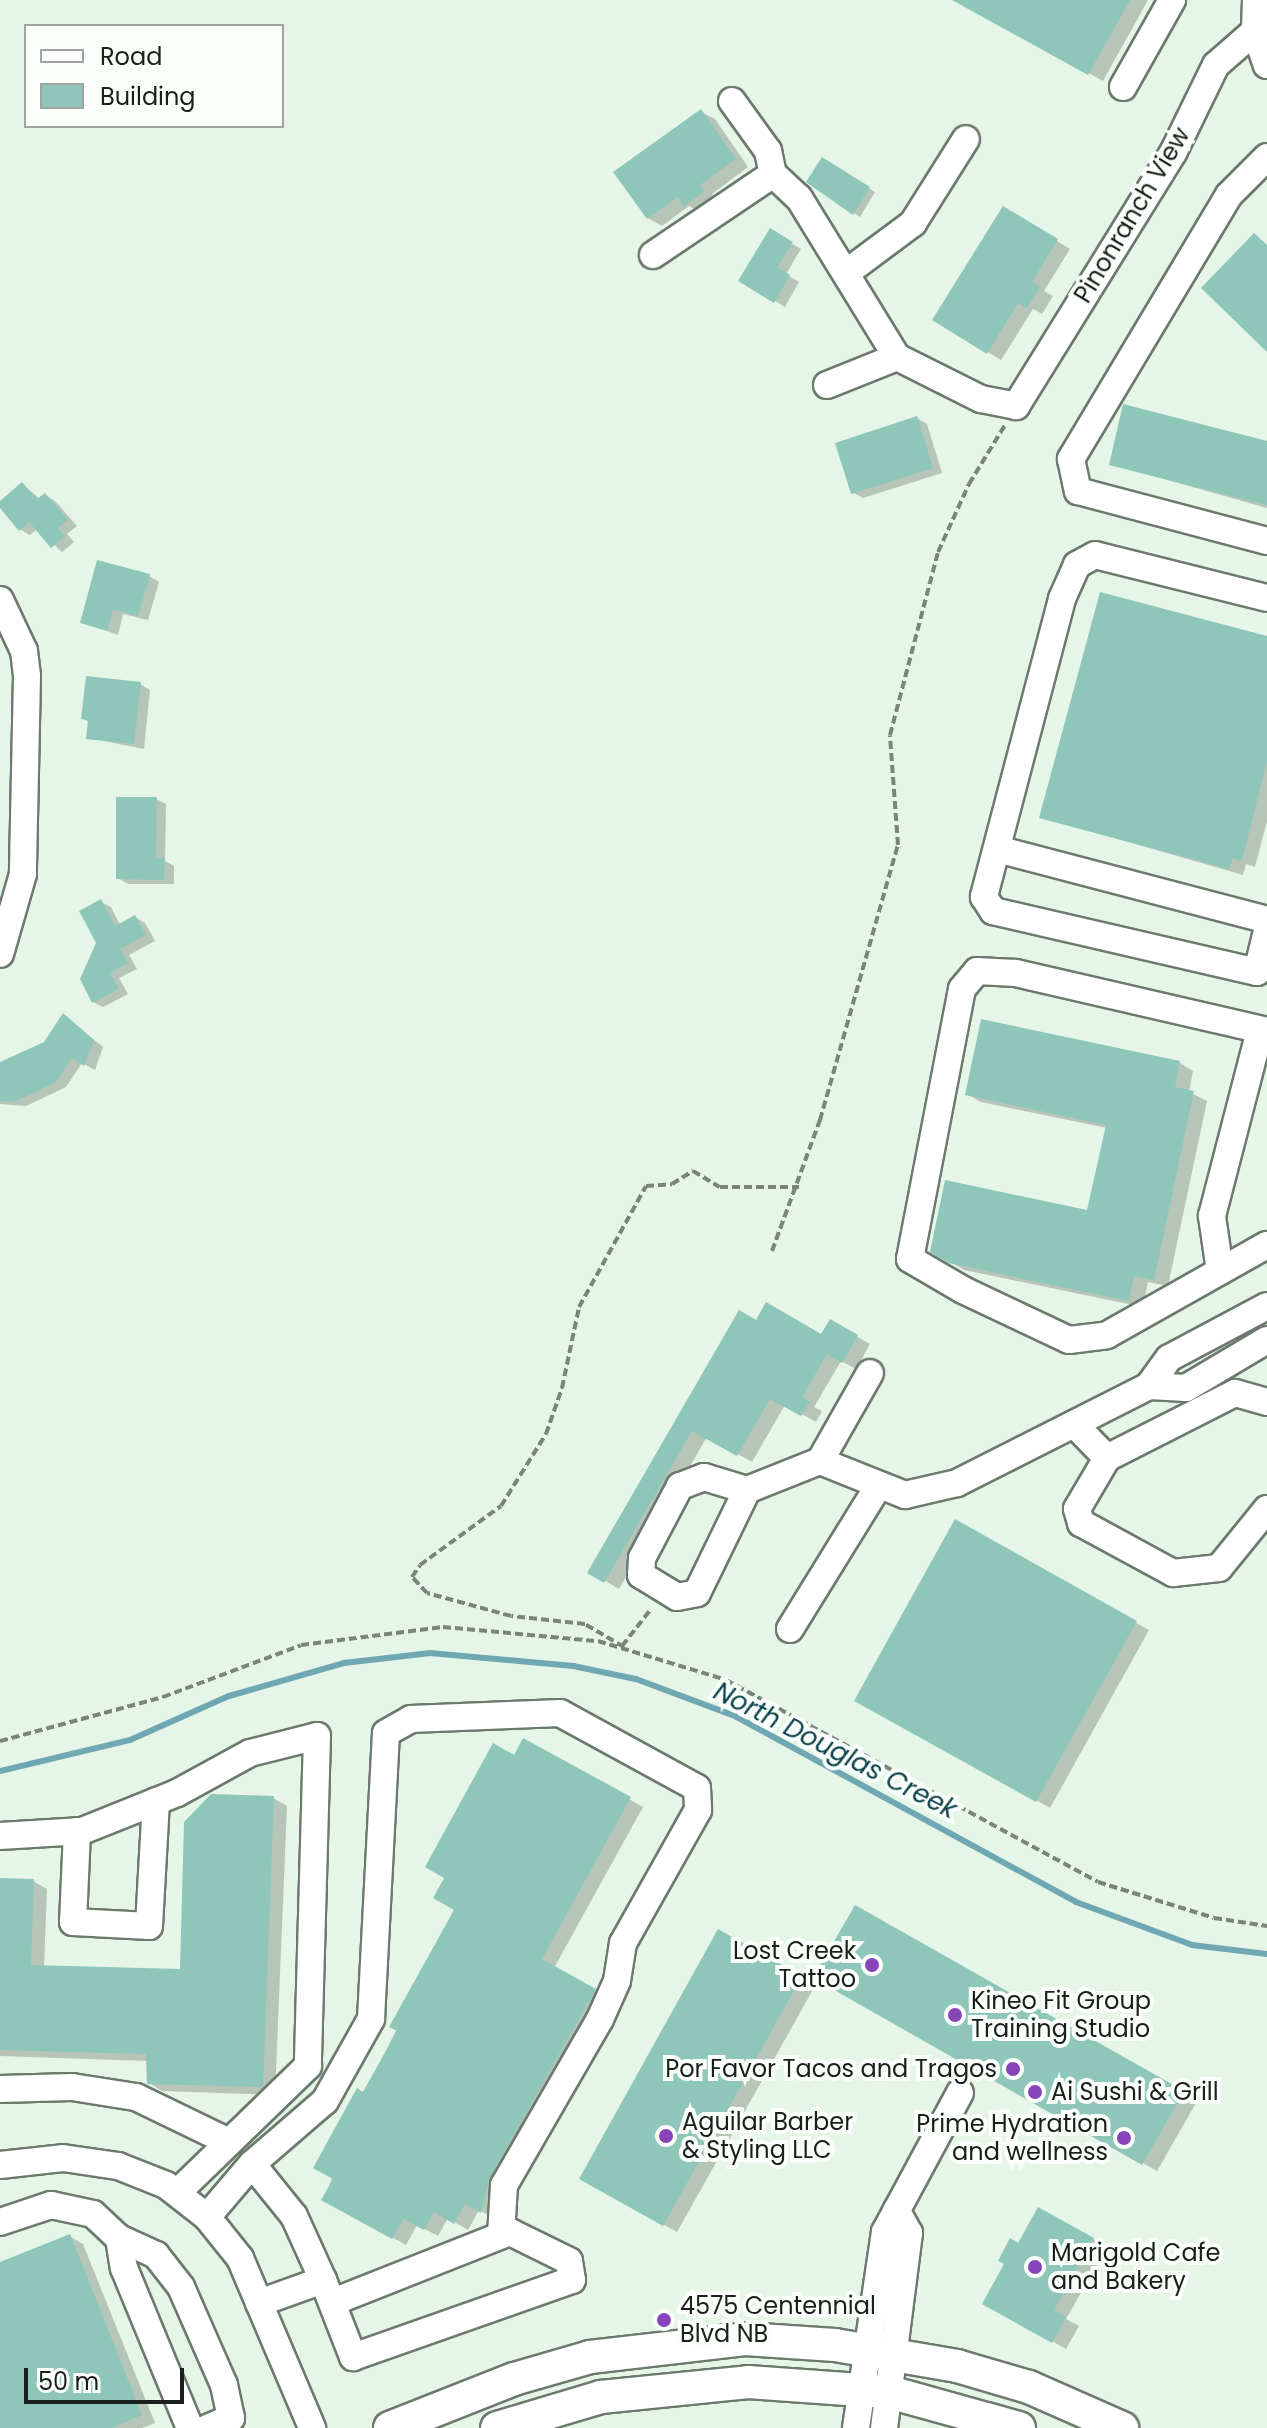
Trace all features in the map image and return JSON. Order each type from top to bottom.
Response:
[{"type":"main road","points":[[390,2428],[514,2379],[590,2357],[660,2345],[745,2339],[882,2352],[1029,2387],[1122,2428]]},
{"type":"main road","points":[[497,2428],[601,2397],[678,2386],[748,2382],[876,2391],[1019,2428]]},
{"type":"street","points":[[1123,87],[1172,0]]},
{"type":"street","points":[[1256,0],[1255,31],[1267,65]]},
{"type":"street","name":"Pinonranch View","points":[[1016,406],[1173,153],[1216,65],[1255,31]]},
{"type":"street","points":[[732,101],[768,151],[773,174],[799,198],[897,357],[981,399],[1016,406]]},
{"type":"street","points":[[846,273],[913,223],[966,139]]},
{"type":"street","points":[[1262,173],[1229,195],[1071,459],[1078,491],[1267,541]]},
{"type":"street","points":[[653,255],[773,174]]},
{"type":"street","points":[[827,385],[897,357]]},
{"type":"street","points":[[1267,598],[1086,556],[1062,599],[984,897],[993,911],[1257,972],[1267,931]]},
{"type":"street","points":[[0,600],[24,651],[27,676],[23,874],[0,954]]},
{"type":"street","points":[[997,849],[1267,920]]},
{"type":"street","points":[[1220,1271],[1212,1216],[1264,1030],[1015,973],[977,971],[962,989],[910,1259],[963,1290],[1069,1340],[1107,1335],[1267,1245]]},
{"type":"street","points":[[820,1461],[905,1495],[957,1483],[1149,1386],[1169,1358],[1267,1306]]},
{"type":"street","points":[[1149,1386],[1186,1388],[1267,1340]]},
{"type":"street","points":[[747,1490],[697,1593],[677,1597],[641,1575],[642,1558],[680,1486],[704,1477],[747,1490],[820,1461],[870,1373]]},
{"type":"street","points":[[1267,1402],[1235,1393],[1107,1458],[1077,1509],[1081,1523],[1173,1573],[1219,1568],[1267,1509]]},
{"type":"street","points":[[1074,1424],[1107,1458]]},
{"type":"street","points":[[790,1629],[879,1485]]},
{"type":"street","points":[[207,2217],[252,2164],[325,2101],[371,2019],[386,1733],[411,1719],[560,1713],[697,1788],[698,1810],[623,1943],[617,1981],[600,2019],[504,2185],[501,2235]]},
{"type":"street","points":[[0,1836],[77,1831],[156,1801],[250,1753],[317,1736],[308,2066],[227,2141],[177,2193]]},
{"type":"street","points":[[77,1831],[73,1922],[149,1926],[156,1801]]},
{"type":"street","points":[[0,2089],[72,2087],[136,2097],[227,2141]]},
{"type":"street","points":[[856,2428],[876,2391],[909,2233],[896,2210],[960,2093]]},
{"type":"street","points":[[0,2165],[38,2159],[91,2160],[142,2175],[177,2193],[207,2217],[240,2258],[312,2428]]},
{"type":"street","points":[[252,2164],[294,2216],[328,2291],[353,2357],[572,2280],[569,2261],[510,2232],[328,2291],[259,2303]]},
{"type":"street","points":[[0,2222],[51,2205],[93,2214],[119,2238],[156,2255],[181,2287],[224,2385],[231,2418],[207,2428]]},
{"type":"street","points":[[119,2238],[124,2268],[190,2428]]},
{"type":"street","points":[[876,2391],[884,2428]]},
{"type":"path","points":[[772,1251],[799,1187],[898,845],[890,735],[938,552],[969,484],[1016,406]]},
{"type":"path","points":[[631,1651],[585,1624],[511,1616],[427,1593],[412,1577],[420,1565],[501,1506],[546,1434],[562,1388],[579,1307],[646,1186],[672,1184],[693,1171],[720,1187],[799,1187]]},
{"type":"path","points":[[622,1647],[666,1590]]},
{"type":"building","points":[[952,0],[1130,0],[1088,75]]},
{"type":"building","points":[[701,109],[736,159],[700,185],[704,192],[684,206],[678,197],[647,219],[613,172]]},
{"type":"building","points":[[822,157],[870,187],[853,215],[806,182]]},
{"type":"building","points":[[1003,206],[1058,239],[1032,282],[1040,287],[1027,308],[1018,303],[987,354],[932,320]]},
{"type":"building","points":[[770,228],[793,242],[777,267],[790,275],[774,303],[738,281]]},
{"type":"building","points":[[1254,233],[1267,245],[1267,352],[1201,288]]},
{"type":"building","points":[[1123,404],[1267,441],[1267,505],[1109,465]]},
{"type":"building","points":[[917,416],[933,468],[851,494],[835,443]]},
{"type":"building","points":[[22,482],[37,499],[45,493],[68,520],[58,528],[65,536],[51,548],[29,522],[19,531],[0,508],[0,501]]},
{"type":"building","points":[[97,560],[150,574],[138,616],[113,609],[107,631],[80,623]]},
{"type":"building","points":[[1100,592],[1267,636],[1267,761],[1242,861],[1233,858],[1229,869],[1039,818]]},
{"type":"building","points":[[86,676],[141,682],[134,744],[86,739],[88,720],[81,719]]},
{"type":"building","points":[[116,797],[157,797],[156,858],[165,858],[164,880],[116,879]]},
{"type":"building","points":[[101,899],[115,926],[135,915],[146,935],[120,949],[128,963],[110,973],[119,989],[92,1003],[80,979],[96,943],[79,911]]},
{"type":"building","points":[[63,1013],[94,1040],[84,1066],[72,1058],[56,1082],[14,1102],[0,1101],[0,1062],[44,1042]]},
{"type":"building","points":[[981,1019],[1180,1061],[1175,1087],[1194,1091],[1154,1280],[1134,1276],[1129,1301],[949,1263],[930,1252],[945,1180],[1087,1210],[1106,1125],[965,1095]]},
{"type":"building","points":[[766,1302],[821,1334],[830,1319],[858,1335],[842,1363],[827,1354],[802,1397],[810,1402],[801,1416],[770,1399],[737,1456],[692,1431],[604,1583],[587,1573],[739,1310],[756,1320]]},
{"type":"building","points":[[955,1519],[1137,1621],[1036,1802],[854,1701]]},
{"type":"building","points":[[523,1738],[631,1797],[542,1959],[596,1989],[490,2177],[481,2213],[465,2204],[454,2224],[434,2212],[424,2230],[403,2219],[392,2239],[321,2200],[333,2179],[313,2168],[357,2088],[363,2092],[397,2031],[389,2027],[454,1910],[433,1898],[444,1878],[425,1867],[493,1743],[514,1755]]},
{"type":"building","points":[[211,1794],[274,1796],[263,2087],[147,2084],[146,2054],[0,2050],[0,1878],[34,1879],[31,1965],[180,1969],[184,1822]]},
{"type":"building","points":[[855,1905],[1184,2091],[1142,2165],[813,1978]]},
{"type":"building","points":[[718,1929],[802,1976],[663,2226],[579,2179]]},
{"type":"building","points":[[1038,2207],[1094,2238],[1054,2310],[1066,2317],[1052,2343],[982,2304],[1004,2264],[998,2261],[1010,2238],[1018,2243]]},
{"type":"building","points":[[70,2234],[142,2415],[111,2428],[0,2428],[0,2262]]},
{"type":"waterway","name":"North Douglas Creek","points":[[0,1771],[130,1740],[229,1696],[344,1663],[430,1653],[573,1666],[636,1679],[735,1716],[1076,1902],[1192,1945],[1267,1954]]},
{"type":"place","name":"Lost Creek Tattoo","points":[[872,1965]]},
{"type":"place","name":"Kineo Fit Group Training Studio","points":[[955,2015]]},
{"type":"place","name":"Por Favor Tacos and Tragos","points":[[1013,2069]]},
{"type":"place","name":"Ai Sushi & Grill","points":[[1035,2092]]},
{"type":"place","name":"Aguilar Barber & Styling LLC","points":[[666,2136]]},
{"type":"place","name":"Prime Hydration and wellness","points":[[1124,2138]]},
{"type":"place","name":"Marigold Cafe and Bakery","points":[[1035,2267]]},
{"type":"place","name":"4575 Centennial Blvd NB","points":[[664,2320]]}]
